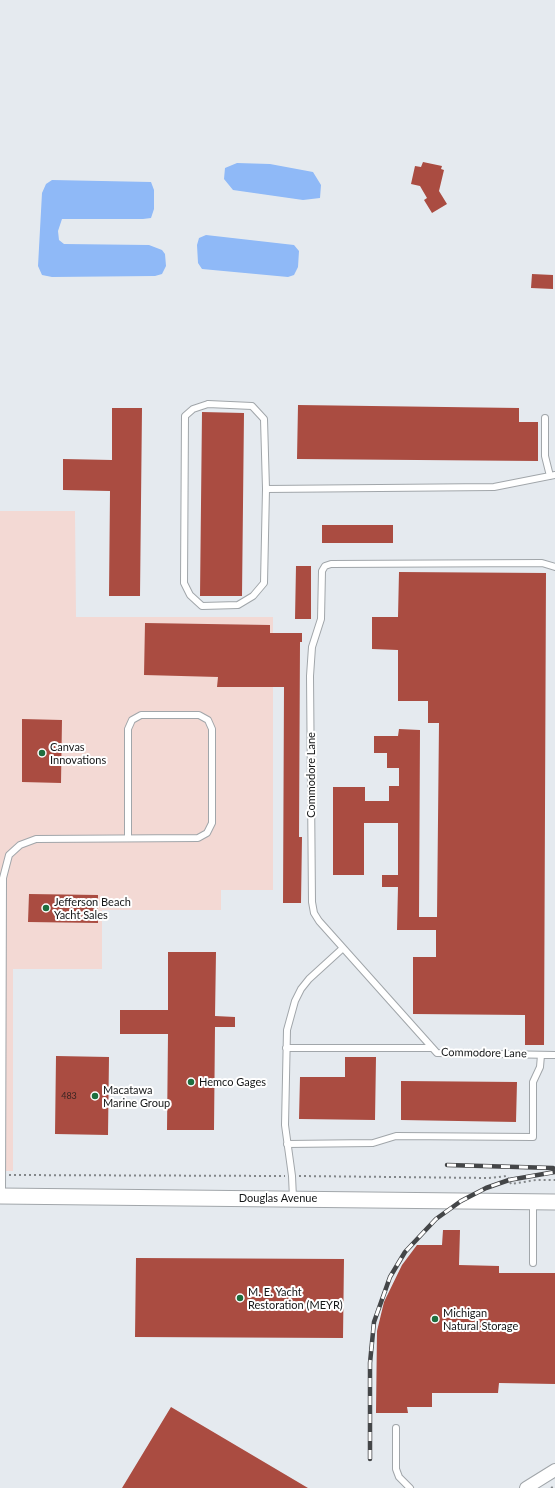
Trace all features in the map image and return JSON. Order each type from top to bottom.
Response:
[{"type":"street","name":"Douglas Avenue","points":[[1,1196],[555,1202]]},
{"type":"street","points":[[526,1488],[555,1470]]},
{"type":"lane","points":[[208,404],[252,406],[264,419],[266,489],[264,583],[253,596],[238,605],[202,606],[190,595],[184,583],[185,416],[208,404]]},
{"type":"lane","points":[[266,489],[494,487],[552,476],[545,456],[544,418]]},
{"type":"lane","name":"Commodore Lane","points":[[555,567],[542,563],[331,564],[325,566],[322,571],[321,619],[312,646],[310,661],[312,902],[314,913],[319,921],[431,1048],[438,1053],[555,1055]]},
{"type":"lane","points":[[1,1196],[3,878],[6,862],[14,849],[27,841],[36,839],[198,838],[207,833],[212,823],[212,730],[208,720],[200,715],[141,715],[132,720],[128,729],[128,838]]},
{"type":"lane","points":[[293,1198],[292,1176],[285,1125],[286,1048],[291,1015],[301,988],[343,948]]},
{"type":"lane","points":[[286,1048],[431,1048]]},
{"type":"lane","points":[[287,1144],[372,1143],[396,1136],[533,1137],[532,1082],[540,1067],[541,1055]]},
{"type":"lane","points":[[533,1202],[533,1263]]},
{"type":"lane","points":[[396,1428],[396,1469],[399,1477],[410,1488]]},
{"type":"path","points":[[2,1175],[282,1176]]},
{"type":"path","points":[[302,1176],[489,1178],[507,1176],[511,1184],[536,1180],[555,1180]]},
{"type":"path","points":[[551,1488],[555,1486]]},
{"type":"shaded area","points":[[0,511],[75,511],[76,617],[273,617],[273,890],[221,890],[221,910],[102,910],[102,969],[13,969],[13,1171],[0,1171]]},
{"type":"water","points":[[237,163],[270,164],[313,172],[321,185],[320,198],[303,200],[233,190],[224,179],[225,168]]},
{"type":"water","points":[[52,180],[151,182],[154,190],[154,209],[151,218],[62,219],[58,231],[59,240],[64,244],[149,245],[162,250],[165,254],[166,266],[162,274],[155,276],[52,277],[42,275],[38,266],[42,193],[46,184]]},
{"type":"water","points":[[206,235],[294,245],[299,251],[298,267],[294,275],[288,277],[202,269],[198,263],[197,245],[199,238]]},
{"type":"building","points":[[423,162],[442,166],[441,169],[444,170],[439,191],[447,204],[432,213],[424,200],[427,198],[420,186],[411,184],[415,166],[421,167]]},
{"type":"building","points":[[532,274],[553,275],[553,289],[531,288]]},
{"type":"building","points":[[298,405],[519,408],[519,422],[538,422],[538,461],[297,459]]},
{"type":"building","points":[[112,408],[142,408],[140,596],[109,596],[110,491],[63,490],[63,459],[112,460]]},
{"type":"building","points":[[202,412],[244,413],[242,596],[200,596]]},
{"type":"building","points":[[322,525],[393,525],[393,543],[322,543]]},
{"type":"building","points":[[296,566],[311,566],[311,619],[295,619]]},
{"type":"building","points":[[399,572],[546,573],[544,1045],[525,1045],[525,1015],[413,1014],[413,957],[436,957],[436,930],[397,930],[398,887],[382,887],[382,875],[398,875],[398,823],[364,823],[364,875],[333,875],[333,787],[365,787],[365,801],[389,801],[389,786],[399,786],[399,768],[387,768],[387,753],[374,753],[374,736],[398,736],[399,729],[420,730],[419,917],[437,917],[439,723],[428,723],[428,701],[398,701],[398,650],[372,649],[372,617],[398,617]]},
{"type":"building","points":[[145,623],[270,625],[270,633],[302,633],[302,642],[300,642],[299,837],[302,837],[301,903],[283,903],[284,687],[217,687],[218,677],[144,675]]},
{"type":"building","name":"Canvas Innovations","points":[[22,719],[62,720],[61,783],[22,782]]},
{"type":"building","points":[[29,894],[98,895],[98,923],[28,922]]},
{"type":"building","name":"Hemco Gages","points":[[168,952],[216,952],[215,1016],[235,1017],[235,1027],[215,1027],[214,1130],[167,1130],[168,1034],[120,1034],[120,1010],[168,1010]]},
{"type":"building","points":[[56,1056],[109,1057],[108,1135],[55,1134]]},
{"type":"building","points":[[345,1057],[376,1057],[375,1120],[299,1119],[300,1077],[345,1077]]},
{"type":"building","points":[[401,1081],[517,1082],[516,1122],[401,1120]]},
{"type":"building","points":[[443,1230],[460,1230],[459,1265],[499,1266],[499,1273],[555,1273],[555,1384],[499,1383],[498,1393],[432,1393],[432,1407],[407,1407],[408,1413],[376,1413],[377,1331],[384,1302],[402,1265],[417,1245],[442,1245]]},
{"type":"building","name":"M. E. Yacht Restoration (MEYR)","points":[[136,1258],[344,1259],[343,1338],[135,1337]]},
{"type":"building","points":[[171,1407],[308,1488],[122,1488]]},
{"type":"railway","points":[[447,1165],[553,1168]]},
{"type":"railway","points":[[370,1459],[370,1363],[374,1322],[390,1277],[405,1252],[436,1219],[461,1201],[486,1188],[509,1180],[555,1172]]},
{"type":"place","name":"Canvas Innovations","points":[[42,753]]},
{"type":"place","name":"Jefferson Beach Yacht Sales","points":[[46,908]]},
{"type":"place","name":"Hemco Gages","points":[[191,1082]]},
{"type":"place","name":"Macatawa Marine Group","points":[[95,1096]]},
{"type":"place","name":"M. E. Yacht Restoration (MEYR)","points":[[240,1298]]},
{"type":"place","name":"Michigan Natural Storage","points":[[435,1319]]}]
